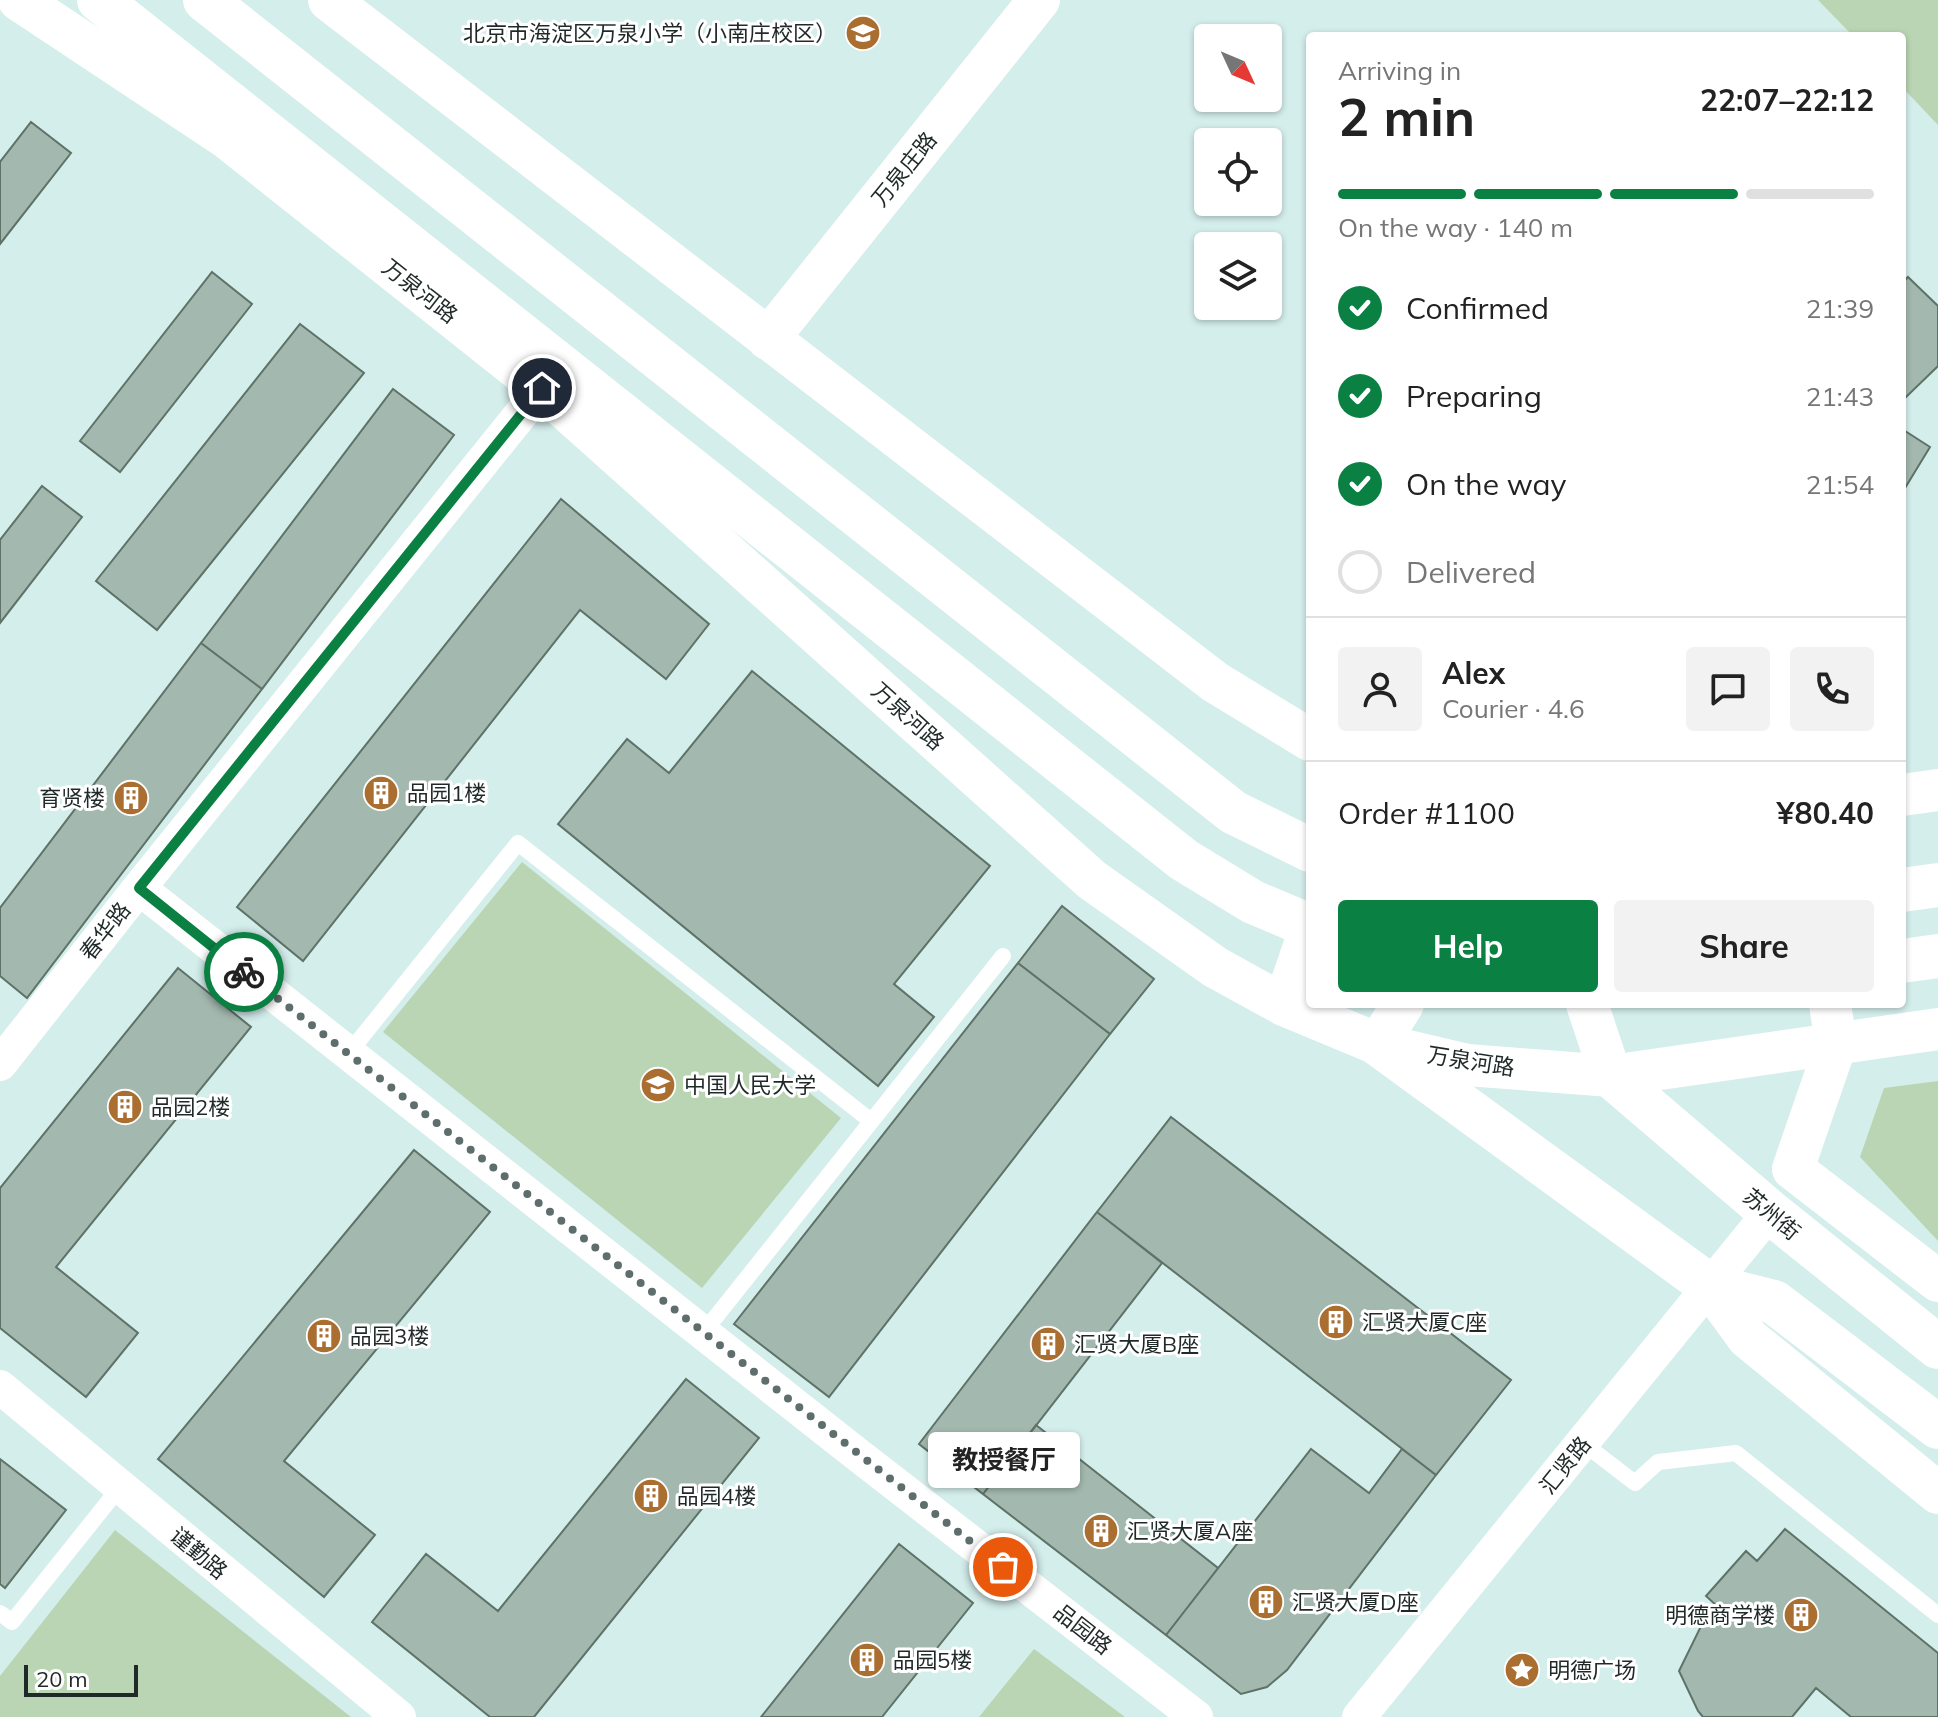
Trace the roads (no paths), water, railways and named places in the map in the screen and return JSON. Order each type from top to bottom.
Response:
[{"type":"main road","name":"万泉河路","points":[[99,0],[1184,860],[1253,902],[1306,926]]},
{"type":"main road","points":[[205,0],[1233,812],[1306,848]]},
{"type":"main road","points":[[1906,889],[1938,885]]},
{"type":"main road","points":[[1906,960],[1938,956]]},
{"type":"main road","points":[[1378,1044],[1710,1286],[1774,1302],[1938,1427]]},
{"type":"main road","name":"苏州街","points":[[1611,1076],[1770,1212],[1938,1347]]},
{"type":"street","name":"万泉河路","points":[[19,0],[227,138],[542,388],[1092,880],[1215,967],[1284,1005],[1378,1044],[1467,1065],[1611,1076],[1833,1024],[1938,1029]]},
{"type":"street","points":[[329,0],[1215,682],[1306,738]]},
{"type":"street","name":"万泉庄路","points":[[768,339],[1039,0]]},
{"type":"street","name":"春华路","points":[[0,1064],[542,388]]},
{"type":"street","points":[[1906,794],[1938,790]]},
{"type":"street","name":"品园路","points":[[139,888],[1196,1717]]},
{"type":"street","points":[[1284,1005],[1306,940]]},
{"type":"street","points":[[1378,1044],[1400,1008]]},
{"type":"street","points":[[1588,1008],[1611,1076]]},
{"type":"street","points":[[1833,1024],[1793,1169],[1938,1281]]},
{"type":"street","name":"汇贤路","points":[[1359,1717],[1770,1212]]},
{"type":"street","points":[[1710,1286],[1748,1338],[1938,1493]]},
{"type":"street","name":"谨勤路","points":[[0,1387],[399,1717]]},
{"type":"lane","points":[[348,1054],[518,843],[871,1121]]},
{"type":"lane","points":[[703,1333],[1003,956]]},
{"type":"lane","points":[[1583,1443],[1635,1483],[1658,1462],[1736,1453],[1938,1615]]},
{"type":"lane","points":[[0,1613],[12,1622],[120,1487]]},
{"type":"place","name":"北京市海淀区万泉小学（小南庄校区）","points":[[863,33]]},
{"type":"place","name":"品园1楼","points":[[381,793]]},
{"type":"place","name":"育贤楼","points":[[131,798]]},
{"type":"place","name":"中国人民大学","points":[[658,1085]]},
{"type":"place","name":"品园2楼","points":[[125,1107]]},
{"type":"place","name":"汇贤大厦C座","points":[[1336,1322]]},
{"type":"place","name":"品园3楼","points":[[324,1336]]},
{"type":"place","name":"汇贤大厦B座","points":[[1048,1344]]},
{"type":"place","name":"品园4楼","points":[[651,1496]]},
{"type":"place","name":"汇贤大厦A座","points":[[1101,1531]]},
{"type":"place","name":"教授餐厅","points":[[1003,1567]]},
{"type":"place","name":"汇贤大厦D座","points":[[1266,1602]]},
{"type":"place","name":"明德商学楼","points":[[1801,1615]]},
{"type":"place","name":"品园5楼","points":[[867,1660]]},
{"type":"place","name":"明德广场","points":[[1522,1670]]}]
